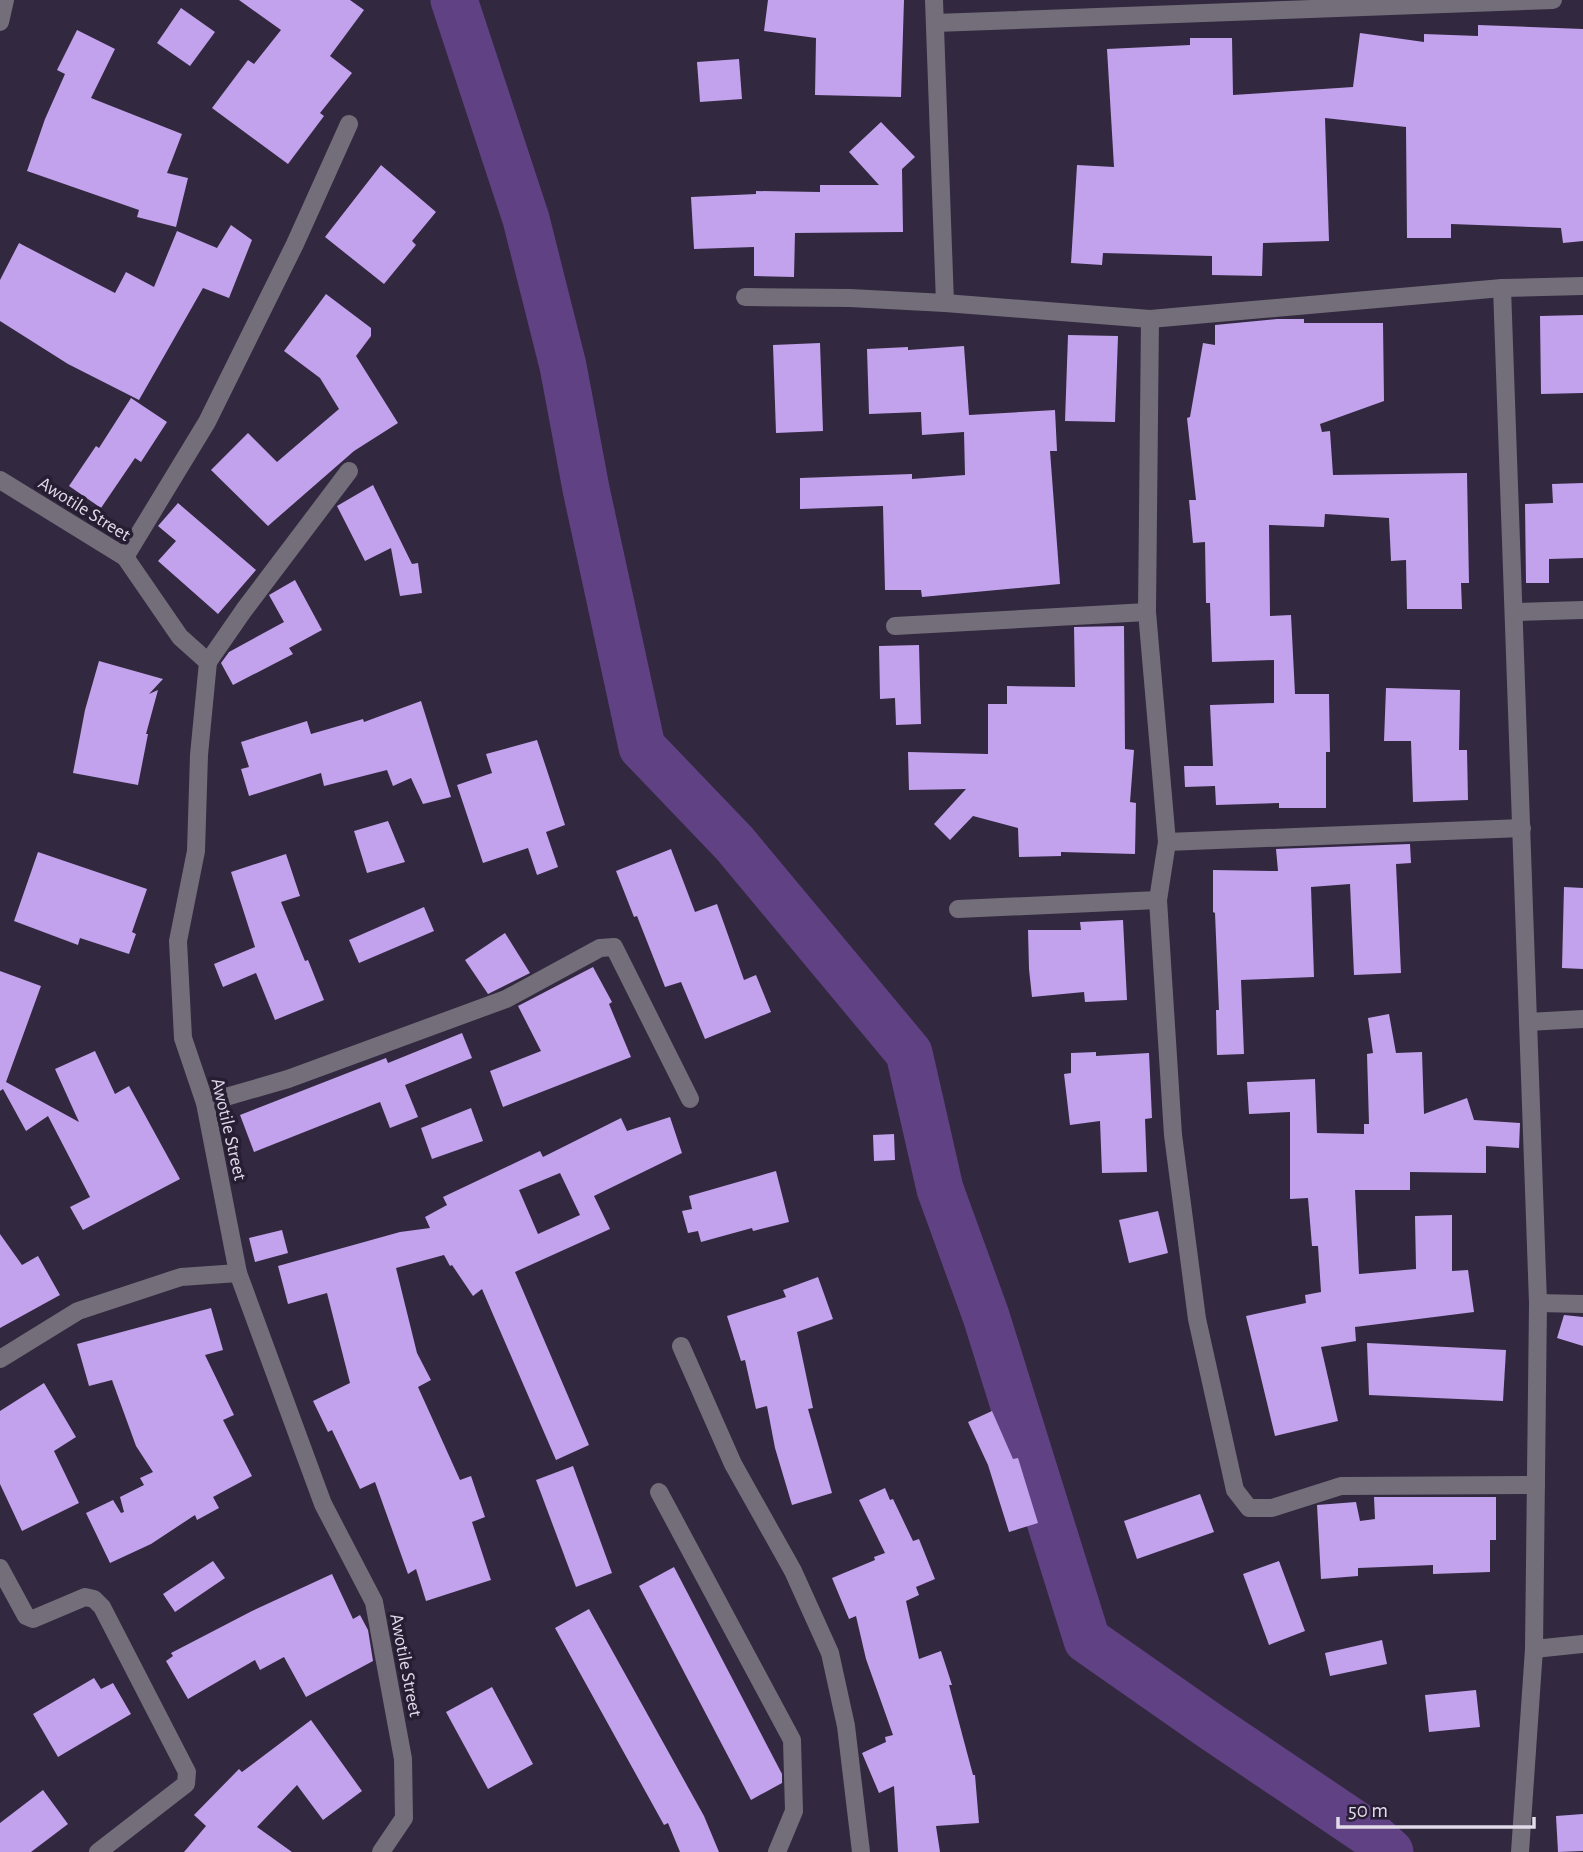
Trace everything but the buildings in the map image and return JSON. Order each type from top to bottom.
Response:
[{"type":"street","points":[[0,22],[5,0]]},
{"type":"street","points":[[934,0],[945,303]]},
{"type":"street","points":[[935,23],[1553,0]]},
{"type":"street","points":[[125,557],[206,422],[295,244],[349,124]]},
{"type":"street","points":[[745,297],[850,298],[945,303],[1150,319],[1502,288],[1583,286]]},
{"type":"street","points":[[1502,288],[1538,1303],[1534,1649],[1520,1852]]},
{"type":"street","points":[[1150,319],[1147,612],[1167,842],[1158,900],[1173,1135],[1197,1320],[1235,1490],[1249,1507],[1272,1508],[1341,1486],[1536,1485]]},
{"type":"street","points":[[208,662],[349,471]]},
{"type":"street","name":"Awotile Street","points":[[0,480],[125,557],[180,637],[208,662],[199,755],[196,851],[178,941],[183,1038],[205,1103],[238,1273],[323,1504],[374,1601],[404,1759],[404,1818],[381,1852]]},
{"type":"street","points":[[1515,612],[1583,610]]},
{"type":"street","points":[[895,626],[1147,612]]},
{"type":"street","points":[[1167,842],[1522,828]]},
{"type":"street","points":[[958,909],[1158,900]]},
{"type":"street","points":[[205,1103],[288,1079],[506,999],[600,948],[614,947],[690,1099]]},
{"type":"street","points":[[1528,1022],[1583,1019]]},
{"type":"street","points":[[0,1359],[78,1311],[181,1278],[238,1273]]},
{"type":"street","points":[[1538,1303],[1583,1304]]},
{"type":"street","points":[[681,1346],[733,1464],[793,1571],[830,1653],[846,1726],[861,1852]]},
{"type":"street","points":[[659,1492],[792,1740],[794,1811],[777,1852]]},
{"type":"street","points":[[0,1567],[26,1615],[33,1619],[85,1597],[94,1599],[102,1606],[187,1772],[186,1784],[98,1852]]},
{"type":"street","points":[[1534,1649],[1583,1644]]},
{"type":"waterway","points":[[454,0],[526,219],[563,366],[586,489],[642,747],[734,843],[909,1053],[940,1189],[986,1316],[1087,1640],[1370,1834],[1390,1852]]}]
